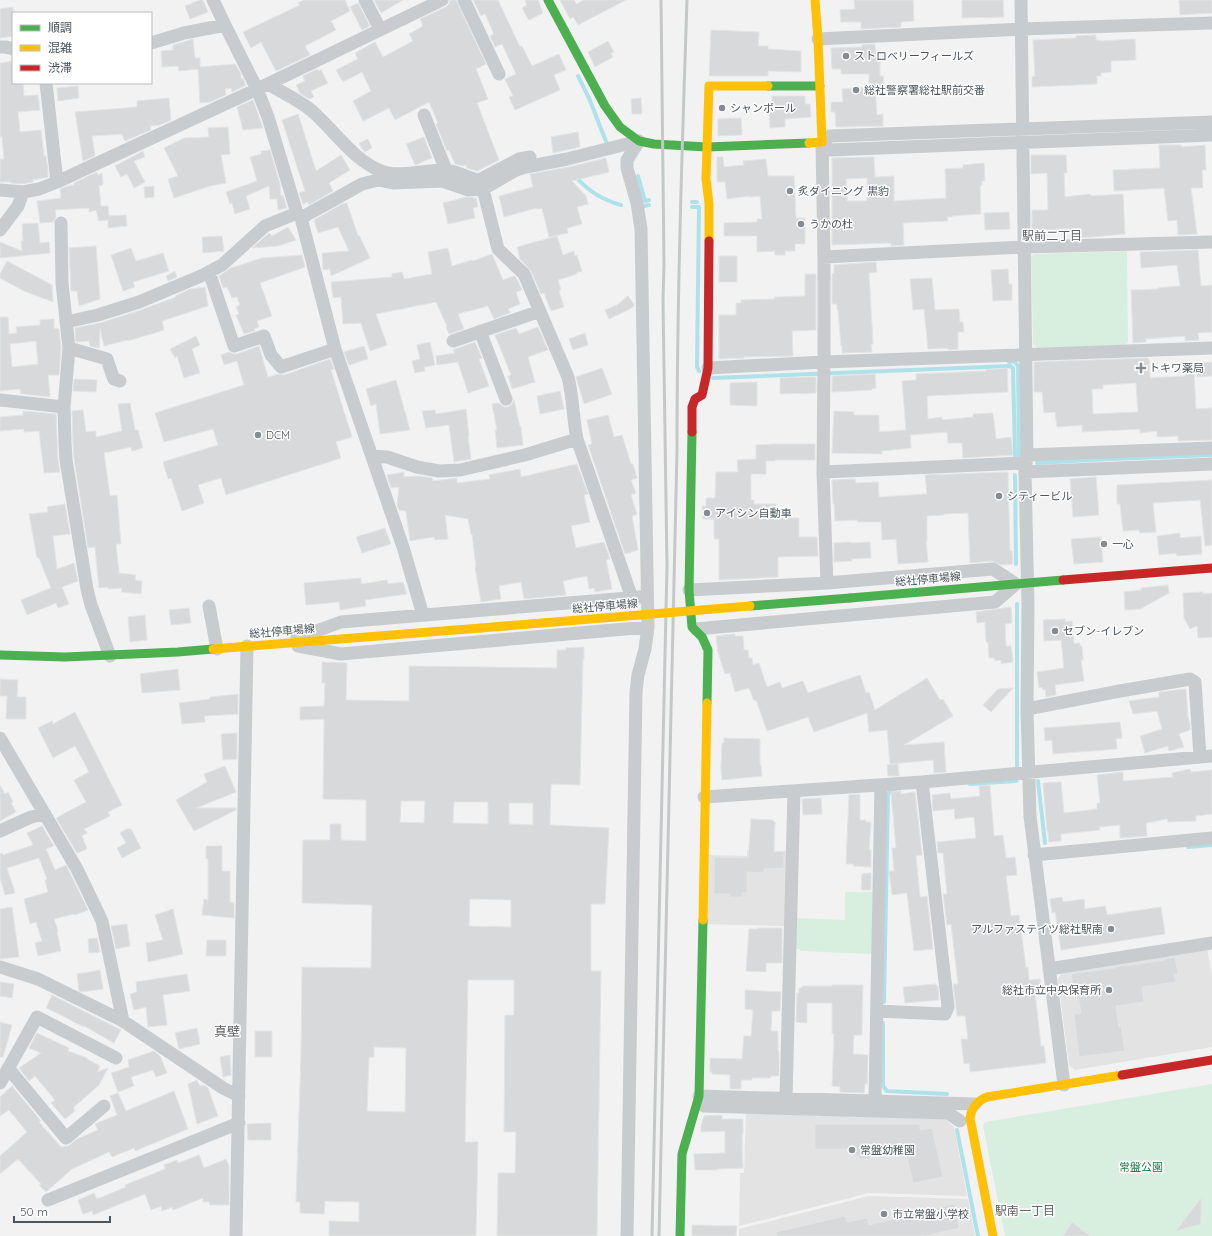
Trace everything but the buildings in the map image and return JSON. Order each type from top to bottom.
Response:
[{"type":"street","points":[[214,0],[225,25],[263,86],[268,117],[299,215],[335,349],[403,547],[422,615]]},
{"type":"street","points":[[365,0],[380,29]]},
{"type":"street","points":[[0,190],[23,192],[39,189],[57,182],[263,86],[442,0]]},
{"type":"street","points":[[464,0],[499,74]]},
{"type":"street","points":[[548,0],[605,106],[620,126],[639,142]]},
{"type":"street","points":[[815,0],[822,142],[824,257],[823,472],[827,583]]},
{"type":"street","points":[[1021,0],[1026,463],[1022,583],[1028,772],[1034,855],[1064,1085]]},
{"type":"street","points":[[818,39],[1021,29],[1212,23]]},
{"type":"street","points":[[152,43],[184,32],[225,25]]},
{"type":"street","points":[[0,47],[12,49]]},
{"type":"street","points":[[46,84],[57,182]]},
{"type":"street","points":[[263,86],[308,109],[349,149],[379,175],[393,183],[442,181],[469,190],[526,167],[639,142],[707,147],[822,142],[830,136],[1212,122]]},
{"type":"street","points":[[680,1236],[682,1154],[701,1101],[704,798],[708,650],[706,641],[696,629],[692,627],[689,590],[692,407],[695,399],[702,395],[708,368],[709,204],[706,180],[709,86],[820,86]]},
{"type":"street","points":[[424,115],[446,170]]},
{"type":"street","points":[[822,142],[830,150],[1212,135]]},
{"type":"street","points":[[627,1236],[636,692],[648,627],[641,229],[637,203],[627,168],[627,160],[639,142]]},
{"type":"street","points":[[481,184],[519,159],[530,157]]},
{"type":"street","points":[[66,322],[98,315],[139,302],[209,272],[222,265],[266,226],[299,215],[379,175],[446,170],[473,179],[481,184],[498,249],[524,274],[568,377],[572,390],[577,439],[632,598]]},
{"type":"street","points":[[0,230],[18,206],[23,192]]},
{"type":"street","points":[[61,223],[62,284],[69,348],[64,407],[66,460],[87,589],[91,605],[110,656]]},
{"type":"street","points":[[824,257],[1024,247],[1212,242]]},
{"type":"street","points":[[209,272],[234,346],[264,336],[271,355],[281,367],[335,349]]},
{"type":"street","points":[[453,341],[540,311]]},
{"type":"street","points":[[480,332],[506,399]]},
{"type":"street","points":[[69,348],[107,359],[113,377],[120,381]]},
{"type":"street","points":[[708,368],[824,368],[1025,354],[1212,348]]},
{"type":"street","points":[[0,400],[64,407]]},
{"type":"street","points":[[372,456],[386,457],[417,467],[439,471],[460,470],[525,455],[577,439]]},
{"type":"street","points":[[823,472],[1026,463],[1212,448]]},
{"type":"street","points":[[1026,463],[1212,464]]},
{"type":"street","name":"総社停車場線","points":[[0,655],[64,657],[178,652],[1212,568]]},
{"type":"street","points":[[689,590],[827,583],[993,569],[1022,583]]},
{"type":"street","points":[[696,629],[995,602],[1022,583]]},
{"type":"street","points":[[282,643],[341,622],[647,596]]},
{"type":"street","points":[[209,606],[217,649]]},
{"type":"street","points":[[282,643],[341,654],[648,627]]},
{"type":"street","points":[[236,1236],[247,646]]},
{"type":"street","points":[[704,798],[922,782],[1206,757],[1196,682],[1190,679],[1027,709]]},
{"type":"street","points":[[0,738],[77,869],[102,921],[123,1020]]},
{"type":"street","points":[[877,1011],[945,1014],[948,1007],[922,782]]},
{"type":"street","points":[[875,1100],[881,784]]},
{"type":"street","points":[[786,1098],[794,791]]},
{"type":"street","points":[[0,831],[31,817],[45,814]]},
{"type":"street","points":[[1034,855],[1212,838]]},
{"type":"street","points":[[1049,969],[1212,943]]},
{"type":"street","points":[[0,967],[38,978],[123,1020],[223,1088],[239,1096]]},
{"type":"street","points":[[0,1083],[37,1017],[116,1058]]},
{"type":"street","points":[[993,1236],[970,1118],[970,1111],[975,1104],[987,1097],[1212,1060]]},
{"type":"street","points":[[8,1068],[66,1138],[104,1106]]},
{"type":"street","points":[[701,1101],[786,1098],[975,1104]]},
{"type":"street","points":[[701,1101],[948,1113],[960,1121]]},
{"type":"street","points":[[48,1200],[239,1123]]},
{"type":"shaded area","points":[[747,850],[787,851],[785,926],[706,924],[708,855],[747,856]]},
{"type":"shaded area","points":[[1207,948],[1212,977],[1212,1047],[1075,1070],[1069,1065],[1058,979],[1063,972]]},
{"type":"shaded area","name":"常盤幼稚園","points":[[746,1113],[945,1119],[954,1127],[967,1196],[869,1193],[739,1226],[740,1173],[744,1173]]},
{"type":"shaded area","name":"市立常盤小学校","points":[[869,1196],[968,1199],[975,1236],[739,1236],[739,1229]]},
{"type":"green space","points":[[1127,251],[1128,342],[1125,346],[1038,349],[1033,343],[1031,257],[1034,254]]},
{"type":"green space","points":[[845,892],[873,892],[872,954],[800,951],[800,949],[796,949],[796,918],[845,920]]},
{"type":"green space","name":"常盤公園","points":[[1212,1084],[1212,1236],[1005,1236],[983,1126],[985,1122]]},
{"type":"waterway","points":[[578,76],[589,98],[607,144]]},
{"type":"waterway","points":[[575,176],[596,194],[621,205]]},
{"type":"waterway","points":[[638,176],[645,201],[649,200]]},
{"type":"waterway","points":[[692,202],[697,202]]},
{"type":"waterway","points":[[644,206],[649,205]]},
{"type":"waterway","points":[[692,207],[699,207],[697,367],[699,371]]},
{"type":"waterway","points":[[1009,362],[1014,361],[1018,366],[1019,456]]},
{"type":"waterway","points":[[713,378],[1010,366],[1013,368],[1015,457]]},
{"type":"waterway","points":[[1037,463],[1212,455]]},
{"type":"waterway","points":[[1015,475],[1016,564]]},
{"type":"waterway","points":[[1017,604],[1017,767]]},
{"type":"waterway","points":[[970,784],[1016,781],[1017,779]]},
{"type":"waterway","points":[[1038,781],[1045,843]]},
{"type":"waterway","points":[[884,1002],[888,794],[892,790],[895,790]]},
{"type":"waterway","points":[[1188,847],[1212,845]]},
{"type":"waterway","points":[[883,1023],[883,1086],[887,1091],[947,1094]]},
{"type":"waterway","points":[[957,1130],[978,1236]]},
{"type":"railway","points":[[652,1236],[667,566],[661,0]]},
{"type":"railway","points":[[659,1236],[677,451],[679,281],[687,0]]},
{"type":"traffic: fast","points":[[548,0],[605,106],[620,127],[639,141],[654,144],[707,147],[809,143]]},
{"type":"traffic: fast","points":[[768,86],[820,86]]},
{"type":"traffic: fast","points":[[692,432],[689,590],[692,627],[702,637],[708,650],[707,703]]},
{"type":"traffic: fast","points":[[850,598],[1063,580]]},
{"type":"traffic: fast","points":[[750,606],[850,598]]},
{"type":"traffic: fast","points":[[0,655],[65,657],[213,649]]},
{"type":"traffic: fast","points":[[680,1236],[682,1154],[699,1096],[703,920]]},
{"type":"traffic: slow","points":[[809,143],[822,142],[815,0]]},
{"type":"traffic: slow","points":[[709,241],[709,204],[706,179],[709,86],[768,86]]},
{"type":"traffic: slow","points":[[481,628],[750,606]]},
{"type":"traffic: slow","points":[[213,649],[481,628]]},
{"type":"traffic: slow","points":[[703,920],[707,703]]},
{"type":"traffic: slow","points":[[993,1236],[970,1118],[972,1111],[980,1100],[987,1097],[1122,1075]]},
{"type":"traffic: jam","points":[[692,432],[692,407],[695,399],[702,395],[708,368],[709,241]]},
{"type":"traffic: jam","points":[[1063,580],[1212,568]]},
{"type":"traffic: jam","points":[[1122,1075],[1212,1060]]},
{"type":"place","name":"ストロベリーフィールズ","points":[[846,56]]},
{"type":"place","name":"総社警察署総社駅前交番","points":[[856,90]]},
{"type":"place","name":"シャンボール","points":[[722,108]]},
{"type":"place","name":"炙ダイニング 黒豹","points":[[790,191]]},
{"type":"place","name":"うかの杜","points":[[801,224]]},
{"type":"place","name":"トキワ薬局","points":[[1141,368]]},
{"type":"place","name":"DCM","points":[[258,435]]},
{"type":"place","name":"シティービル","points":[[999,496]]},
{"type":"place","name":"アイシン自動車","points":[[707,513]]},
{"type":"place","name":"一心","points":[[1104,544]]},
{"type":"place","name":"セブン-イレブン","points":[[1055,631]]},
{"type":"place","name":"アルファステイツ総社駅南","points":[[1111,929]]},
{"type":"place","name":"総社市立中央保育所","points":[[1109,990]]},
{"type":"place","name":"常盤幼稚園","points":[[852,1150]]},
{"type":"place","name":"市立常盤小学校","points":[[884,1214]]},
{"type":"district","name":"駅前二丁目","points":[[1052,236]]},
{"type":"district","name":"真壁","points":[[227,1031]]},
{"type":"district","name":"駅南一丁目","points":[[1025,1211]]}]
